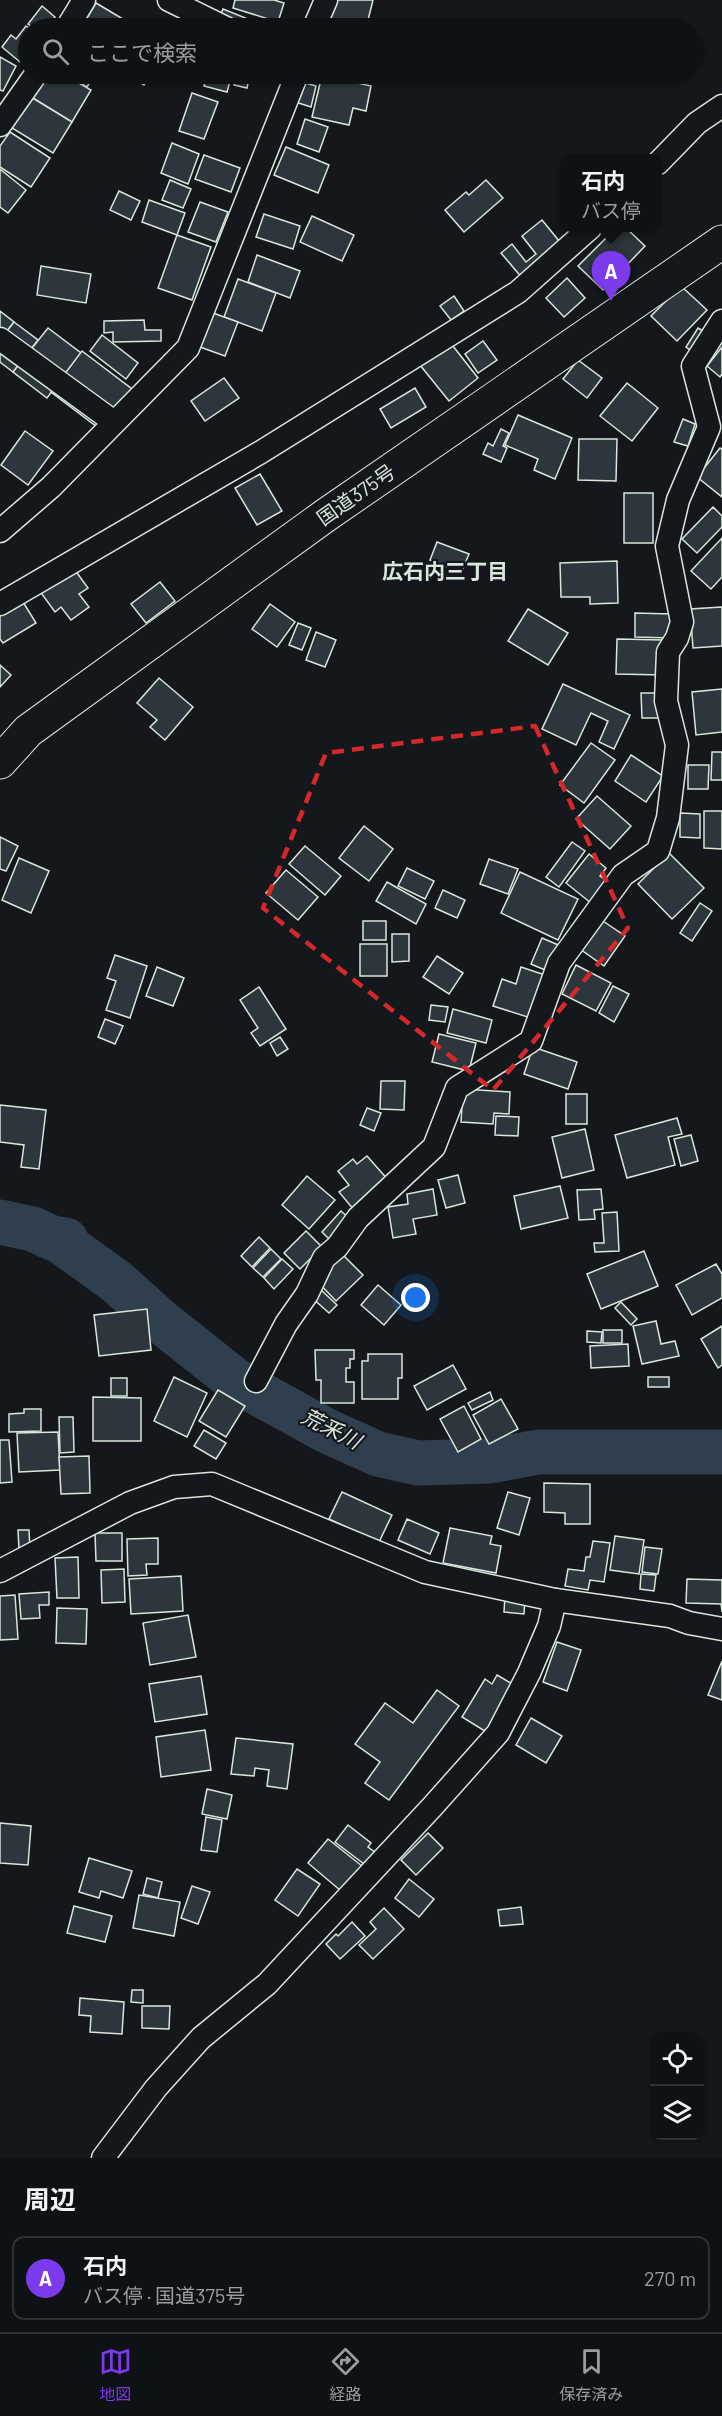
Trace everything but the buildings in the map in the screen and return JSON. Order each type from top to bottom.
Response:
[{"type":"highway","name":"国道375号","points":[[0,762],[28,731],[307,529],[722,242]]},
{"type":"street","points":[[73,18],[84,0]]},
{"type":"street","points":[[169,0],[206,18]]},
{"type":"street","points":[[318,18],[326,0]]},
{"type":"street","points":[[0,125],[29,84]]},
{"type":"street","points":[[0,531],[51,487],[188,348],[293,84]]},
{"type":"street","points":[[662,158],[697,123],[722,106]]},
{"type":"street","points":[[0,604],[261,452],[518,292],[586,232]]},
{"type":"street","points":[[256,1381],[286,1324],[307,1294],[324,1258],[337,1247],[358,1218],[434,1147],[457,1088],[531,1041],[559,963],[622,875],[658,851],[668,818],[677,745],[666,701],[668,652],[677,638],[682,622],[667,546],[678,500],[709,427],[693,366],[722,321]]},
{"type":"street","points":[[0,339],[114,422]]},
{"type":"street","points":[[693,366],[722,421]]},
{"type":"street","points":[[0,1571],[130,1503],[174,1486],[212,1484],[425,1572],[555,1600],[670,1616],[689,1623],[722,1629]]},
{"type":"street","points":[[103,2158],[156,2088],[201,2038],[267,1984],[432,1808],[498,1732],[533,1664],[549,1626],[555,1600]]},
{"type":"highlighted area","points":[[535,726],[628,928],[493,1090],[263,908],[326,753]]},
{"type":"waterway","name":"荒釆川","points":[[0,1222],[33,1229],[52,1238],[66,1240],[63,1243],[117,1282],[158,1319],[236,1381],[327,1431],[378,1454],[418,1463],[490,1461],[538,1452],[722,1452]]},
{"type":"place","name":"石内","points":[[611,301]]},
{"type":"district","name":"広石内三丁目","points":[[445,572]]}]
